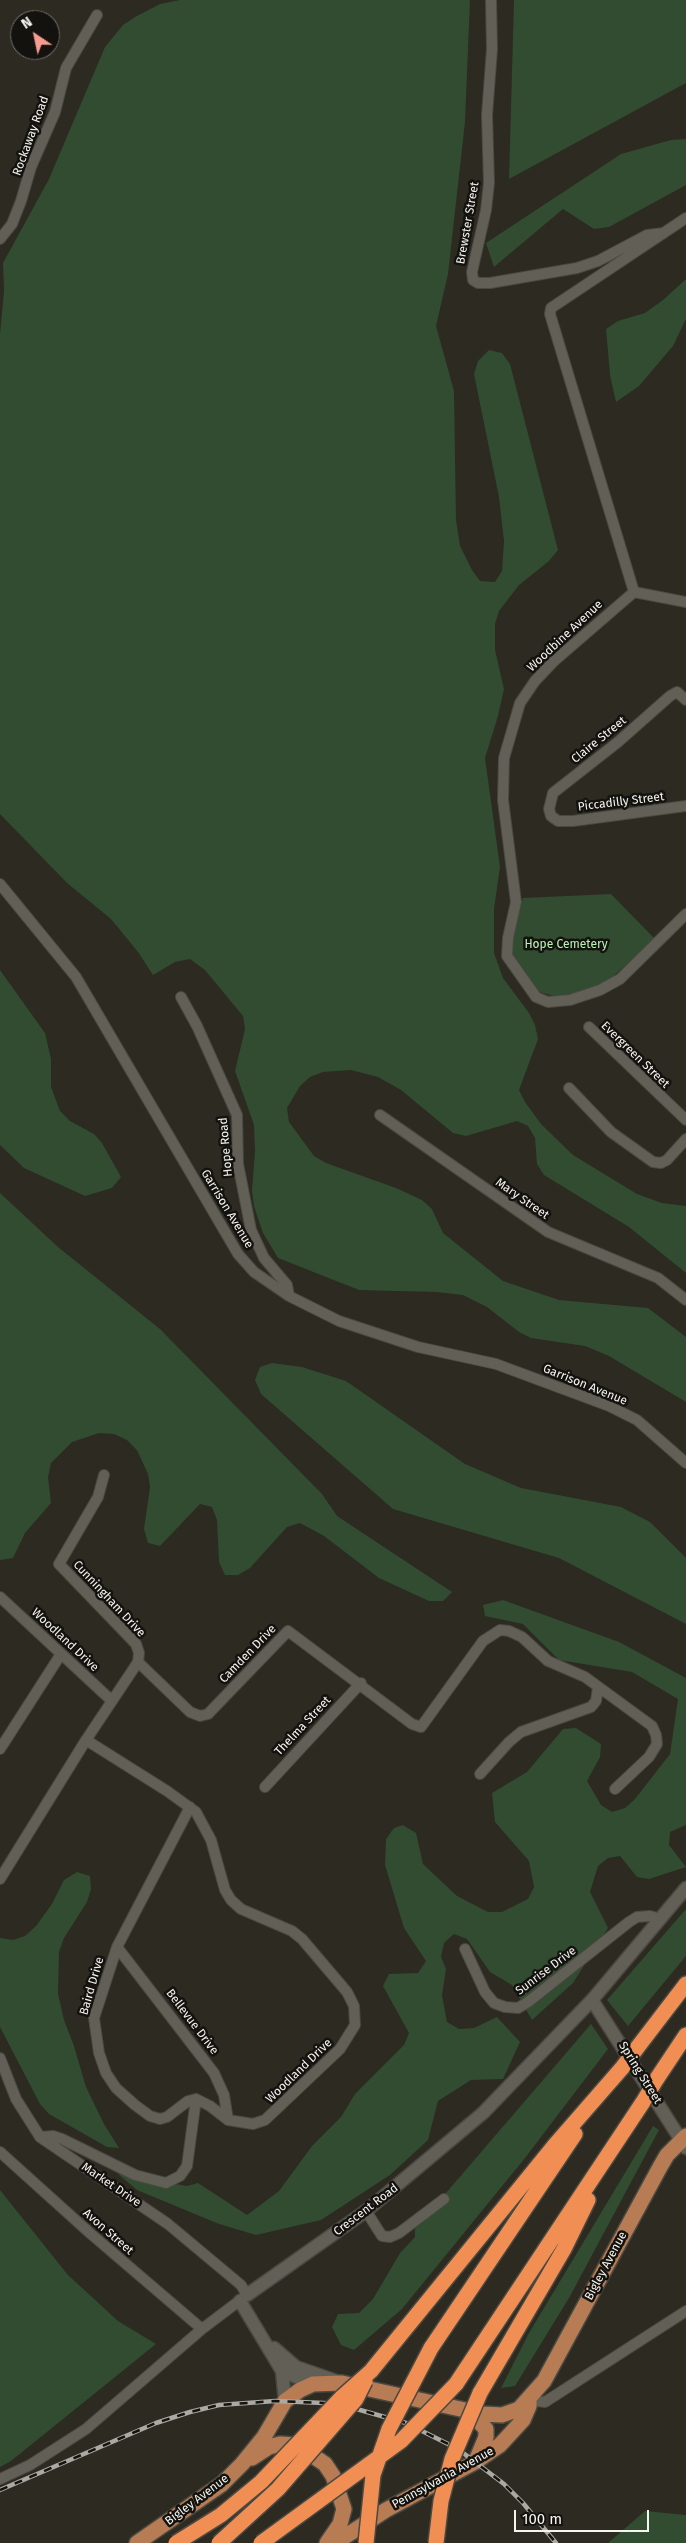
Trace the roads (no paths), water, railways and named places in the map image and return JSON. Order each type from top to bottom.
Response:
[{"type":"highway","points":[[176,2543],[221,2515],[261,2482],[370,2371],[554,2146],[622,2068],[686,1984]]},
{"type":"highway","points":[[261,2543],[401,2441],[433,2411],[456,2384],[609,2155],[686,2034]]},
{"type":"highway","points":[[366,2543],[373,2476],[388,2429],[431,2348],[608,2085]]},
{"type":"highway","points":[[436,2543],[441,2501],[452,2459],[480,2393],[564,2249],[609,2155]]},
{"type":"highway","points":[[219,2543],[278,2489],[317,2446],[356,2399],[370,2371]]},
{"type":"main road","name":"Bigley Avenue","points":[[529,2400],[544,2381],[660,2167],[684,2141]]},
{"type":"main road","points":[[313,2384],[342,2383],[468,2410],[502,2415],[519,2408],[529,2400]]},
{"type":"main road","name":"Bigley Avenue","points":[[136,2543],[197,2503],[242,2464],[264,2437],[286,2401],[300,2390],[313,2384]]},
{"type":"main road","name":"Pennsylvania Avenue","points":[[335,2543],[386,2510],[475,2462],[500,2445],[523,2420],[529,2406],[529,2400]]},
{"type":"main road","points":[[468,2410],[483,2423],[486,2429],[486,2437],[475,2462]]},
{"type":"main road","points":[[242,2464],[269,2446],[280,2444],[297,2445],[325,2464],[334,2476],[344,2509],[340,2524],[327,2543]]},
{"type":"street","name":"Brewster Street","points":[[491,0],[492,49],[487,115],[489,183],[486,210],[472,272],[472,280],[478,283],[490,283],[577,268],[598,261],[647,235],[664,233]]},
{"type":"street","name":"Rockaway Road","points":[[0,239],[12,224],[21,201],[31,167],[55,112],[66,68],[97,15]]},
{"type":"street","points":[[686,218],[551,308],[550,314],[634,592],[686,602]]},
{"type":"street","name":"Woodbine Avenue","points":[[634,592],[553,662],[535,681],[520,703],[504,758],[503,800],[516,902],[508,938],[507,956],[536,998],[548,1002],[570,1000],[600,990],[620,978],[686,914]]},
{"type":"street","name":"Claire Street","points":[[558,821],[551,816],[548,809],[553,793],[618,742],[670,696],[677,692],[686,700]]},
{"type":"street","name":"Piccadilly Street","points":[[558,821],[686,806]]},
{"type":"street","name":"Garrison Avenue","points":[[0,884],[76,977],[238,1254],[254,1272],[289,1296],[339,1321],[418,1347],[496,1364],[609,1406],[637,1420],[686,1463]]},
{"type":"street","name":"Hope Road","points":[[180,997],[198,1026],[237,1115],[238,1164],[251,1230],[264,1258],[287,1285],[289,1296]]},
{"type":"street","name":"Evergreen Street","points":[[589,1027],[686,1120]]},
{"type":"street","points":[[569,1088],[611,1132],[653,1162],[661,1163],[668,1160],[686,1139]]},
{"type":"street","name":"Mary Street","points":[[380,1115],[548,1232],[658,1278],[676,1290],[686,1300]]},
{"type":"street","name":"Cunningham Drive","points":[[104,1475],[98,1497],[59,1564],[136,1644],[139,1654],[138,1662]]},
{"type":"street","name":"Woodland Drive","points":[[0,1597],[112,1701]]},
{"type":"street","name":"Camden Drive","points":[[138,1662],[190,1712],[200,1716],[208,1714],[288,1631],[412,1724],[421,1727],[483,1640],[500,1630],[509,1631],[522,1637],[548,1661],[585,1677],[652,1726],[656,1735],[656,1744],[649,1757],[615,1789]]},
{"type":"street","points":[[0,1749],[61,1654]]},
{"type":"street","points":[[0,1880],[86,1740],[138,1662]]},
{"type":"street","name":"Thelma Street","points":[[265,1787],[360,1684]]},
{"type":"street","points":[[480,1774],[509,1742],[521,1732],[591,1707],[596,1701],[598,1687]]},
{"type":"street","name":"Woodland Drive","points":[[86,1740],[190,1808],[205,1825],[225,1890],[232,1900],[241,1909],[292,1932],[302,1940],[348,1992],[354,2006],[355,2025],[340,2049],[265,2120],[253,2124],[228,2120],[210,2106],[196,2099]]},
{"type":"street","name":"Baird Drive","points":[[190,1808],[117,1947],[94,2018],[99,2053],[106,2073],[116,2088],[135,2105],[150,2116],[160,2119],[167,2117],[188,2101],[196,2099]]},
{"type":"street","name":"Crescent Road","points":[[0,2479],[30,2466],[86,2429],[202,2329],[366,2211],[483,2113],[592,2000],[686,1888]]},
{"type":"street","name":"Sunrise Drive","points":[[465,1949],[485,1992],[494,2003],[505,2008],[518,2008],[629,1922],[638,1917],[650,1916],[661,1919]]},
{"type":"street","name":"Bellevue Drive","points":[[117,1947],[214,2073],[224,2095],[228,2120]]},
{"type":"street","name":"Spring Street","points":[[592,2000],[684,2141]]},
{"type":"street","name":"Market Drive","points":[[0,2058],[16,2099],[40,2137],[168,2224],[241,2285],[243,2298],[268,2344]]},
{"type":"street","points":[[40,2137],[53,2136],[135,2175],[166,2183],[180,2176],[187,2166],[196,2099]]},
{"type":"street","name":"Avon Street","points":[[0,2152],[91,2234],[202,2329]]},
{"type":"street","points":[[366,2211],[382,2236],[390,2237],[400,2234],[444,2199]]},
{"type":"street","points":[[523,2420],[545,2402],[686,2312]]},
{"type":"street","points":[[268,2344],[282,2371],[286,2401]]},
{"type":"street","points":[[268,2344],[296,2367],[342,2383]]},
{"type":"street","points":[[282,2371],[313,2384]]},
{"type":"street","points":[[529,2400],[545,2402]]},
{"type":"railway","points":[[0,2490],[156,2423],[190,2412],[219,2405],[275,2401],[324,2403],[346,2406],[406,2423],[458,2449],[504,2484],[523,2503],[556,2543]]},
{"type":"park label","name":"Hope Cemetery","points":[[566,945]]}]
